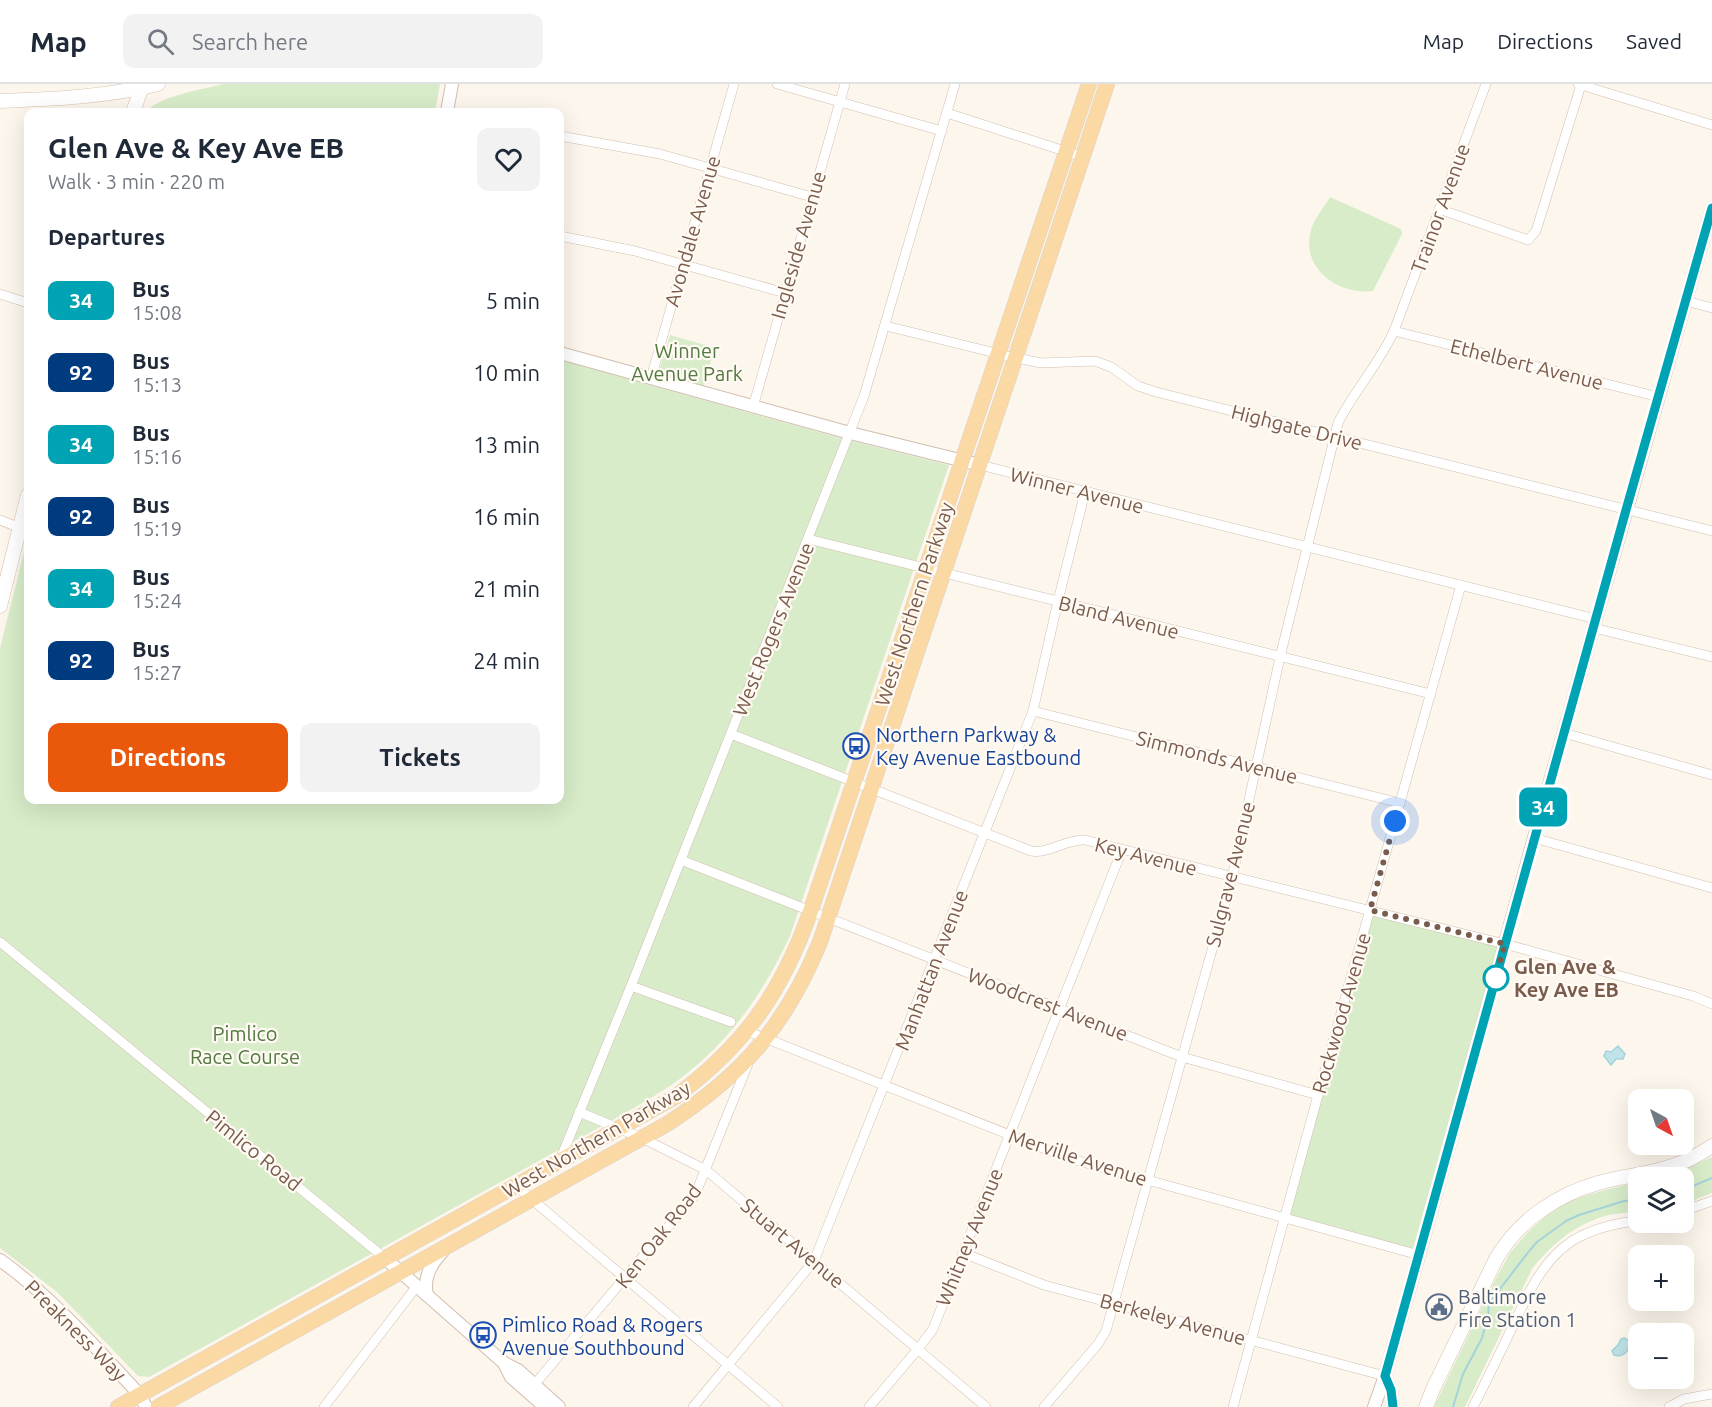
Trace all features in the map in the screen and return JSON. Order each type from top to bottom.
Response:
[{"type":"main road","points":[[0,101],[64,98],[158,84]]},
{"type":"main road","name":"West Northern Parkway","points":[[118,1407],[143,1401],[386,1259],[675,1097],[722,1058],[765,1007],[786,972],[811,910],[1089,84]]},
{"type":"main road","name":"West Northern Parkway","points":[[158,1407],[667,1124],[705,1099],[766,1039],[798,990],[811,964],[829,917],[1107,84]]},
{"type":"main road","points":[[134,108],[142,85]]},
{"type":"main road","points":[[0,606],[24,512]]},
{"type":"main road","points":[[1426,1407],[1500,1253],[1517,1230],[1530,1218],[1566,1194],[1599,1183],[1676,1165],[1712,1146]]},
{"type":"main road","points":[[1419,1407],[1433,1389]]},
{"type":"street","points":[[448,108],[452,84]]},
{"type":"street","name":"Avondale Avenue","points":[[651,378],[734,84]]},
{"type":"street","points":[[777,84],[942,131]]},
{"type":"street","name":"Ingleside Avenue","points":[[753,407],[845,84]]},
{"type":"street","name":"West Rogers Avenue","points":[[559,1162],[632,986],[870,380],[955,84]]},
{"type":"street","name":"Trainor Avenue","points":[[1394,331],[1486,84]]},
{"type":"street","points":[[1439,209],[1528,240],[1536,231],[1580,84],[1712,125]]},
{"type":"street","points":[[947,113],[1083,157]]},
{"type":"street","points":[[564,137],[660,154],[812,197]]},
{"type":"street","points":[[1374,1407],[1385,1376],[1712,208]]},
{"type":"street","points":[[564,237],[635,251],[784,293]]},
{"type":"street","points":[[0,294],[24,302]]},
{"type":"street","points":[[1686,301],[1712,308]]},
{"type":"street","name":"Highgate Drive","points":[[886,326],[1016,358],[1051,364],[1079,361],[1104,363],[1138,386],[1155,392],[1712,531]]},
{"type":"street","name":"Ethelbert Avenue","points":[[1394,331],[1659,398]]},
{"type":"street","name":"Sulgrave Avenue","points":[[1044,1407],[1103,1337],[1115,1303],[1232,878],[1280,657],[1338,423],[1382,355],[1394,331]]},
{"type":"street","name":"Winner Avenue","points":[[564,354],[850,433],[1461,585],[1712,657]]},
{"type":"street","name":"Manhattan Avenue","points":[[693,1407],[814,1262],[1033,711],[1085,492]]},
{"type":"street","points":[[0,520],[20,528]]},
{"type":"street","name":"Bland Avenue","points":[[808,539],[1431,694]]},
{"type":"street","name":"Rockwood Avenue","points":[[1233,1407],[1461,585]]},
{"type":"street","name":"Simmonds Avenue","points":[[1033,711],[1400,803]]},
{"type":"street","name":"Key Avenue","points":[[731,734],[1035,852],[1079,840],[1505,944],[1693,996],[1712,1004]]},
{"type":"street","points":[[1564,734],[1712,775]]},
{"type":"street","points":[[1534,838],[1712,888]]},
{"type":"street","name":"Whitney Avenue","points":[[868,1407],[933,1329],[1122,850]]},
{"type":"street","name":"Woodcrest Avenue","points":[[681,860],[1182,1057],[1318,1095]]},
{"type":"street","name":"Pimlico Road","points":[[0,942],[386,1259],[504,1363],[518,1370],[545,1407]]},
{"type":"street","points":[[632,986],[731,1022]]},
{"type":"street","name":"Merville Avenue","points":[[747,1031],[1068,1158],[1419,1255]]},
{"type":"street","name":"Ken Oak Road","points":[[534,1391],[692,1200],[751,1056]]},
{"type":"street","name":"Stuart Avenue","points":[[579,1112],[642,1138],[706,1170],[987,1407]]},
{"type":"street","points":[[516,1186],[778,1407]]},
{"type":"street","points":[[1694,1208],[1712,1202]]},
{"type":"street","points":[[1473,1407],[1536,1278],[1554,1256],[1573,1241],[1592,1231],[1607,1225],[1628,1222]]},
{"type":"street","points":[[427,1295],[428,1273],[447,1246]]},
{"type":"street","name":"Berkeley Avenue","points":[[963,1253],[1037,1282],[1385,1376]]},
{"type":"street","name":"Preakness Way","points":[[0,1260],[22,1276],[65,1315],[143,1401]]},
{"type":"street","points":[[324,1407],[417,1287]]},
{"type":"street","points":[[1385,1376],[1391,1390],[1393,1407]]},
{"type":"street","name":"Pimlico Road","points":[[534,1391],[559,1407]]},
{"type":"street","points":[[1669,1407],[1684,1399],[1712,1394]]},
{"type":"green space","points":[[223,84],[440,84],[436,108],[151,108],[160,102]]},
{"type":"green space","points":[[1330,197],[1401,229],[1402,234],[1373,291],[1348,289],[1337,284],[1326,278],[1312,259],[1309,247],[1311,229]]},
{"type":"green space","name":"Winner Avenue Park","points":[[670,335],[715,348],[703,387],[658,374]]},
{"type":"green space","name":"Pimlico Race Course","points":[[564,361],[840,438],[949,465],[790,936],[769,977],[730,1032],[699,1064],[650,1099],[149,1377],[138,1376],[57,1292],[0,1248],[0,648],[24,552],[24,804],[564,804]]},
{"type":"green space","points":[[1372,915],[1500,947],[1416,1250],[1289,1215]]},
{"type":"green space","points":[[1712,1157],[1712,1193],[1694,1200],[1694,1167],[1690,1167]]},
{"type":"green space","points":[[1628,1184],[1628,1212],[1609,1215],[1583,1225],[1573,1230],[1547,1252],[1532,1269],[1465,1407],[1434,1407],[1510,1253],[1549,1213],[1572,1200]]},
{"type":"water","points":[[1618,1046],[1625,1054],[1623,1059],[1616,1059],[1611,1065],[1604,1056],[1606,1051],[1611,1052]]},
{"type":"water","points":[[1621,1339],[1628,1340],[1628,1350],[1623,1354],[1614,1355],[1612,1351]]},
{"type":"waterway","points":[[1694,1185],[1712,1178]]},
{"type":"waterway","points":[[1453,1407],[1463,1374],[1482,1338],[1489,1303],[1530,1250],[1537,1242],[1566,1221],[1628,1201]]},
{"type":"bus line","name":"34","points":[[1393,1407],[1391,1390],[1385,1376],[1712,208]]},
{"type":"place","name":"Northern Parkway & Key Avenue Eastbound","points":[[856,746]]},
{"type":"place","name":"Glen Ave & Key Ave EB","points":[[1496,978]]},
{"type":"place","name":"Baltimore Fire Station 1","points":[[1439,1307]]},
{"type":"place","name":"Pimlico Road & Rogers Avenue Southbound","points":[[483,1335]]},
{"type":"route","points":[[1395,821],[1370,910],[1505,944],[1494,982],[1496,978]]}]
